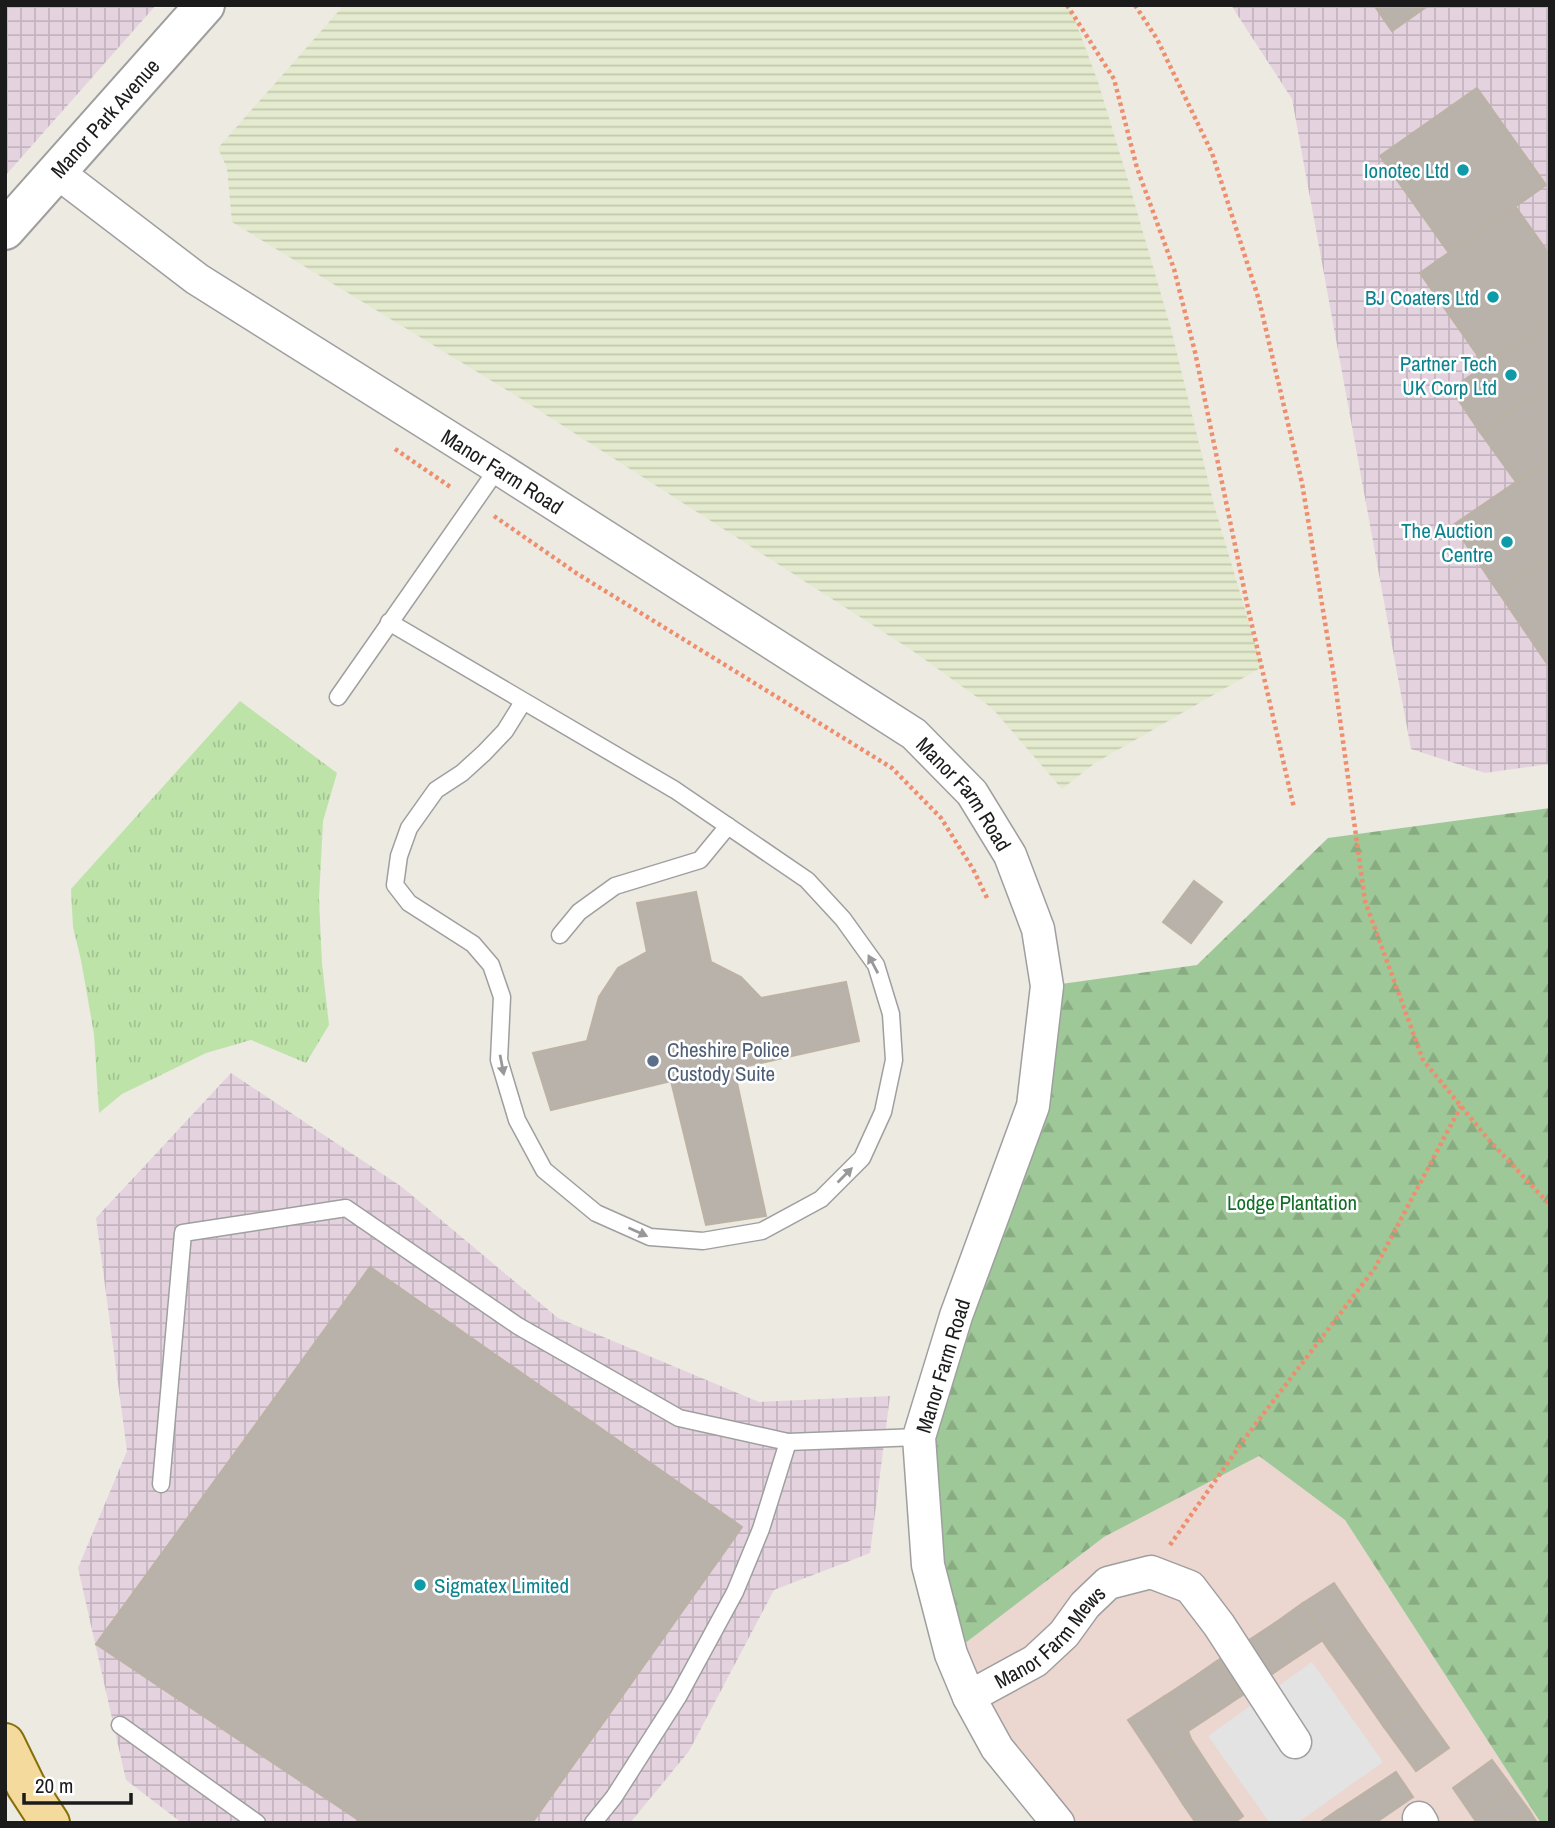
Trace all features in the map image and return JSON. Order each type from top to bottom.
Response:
[{"type":"main road","points":[[5,1744],[26,1786],[50,1823]]},
{"type":"street","name":"Manor Park Avenue","points":[[5,230],[205,5]]},
{"type":"street","name":"Manor Farm Road","points":[[57,172],[197,279],[914,734],[972,793],[1010,855],[1038,929],[1047,986],[1033,1106],[956,1316],[919,1437],[928,1565],[951,1654],[969,1697],[997,1748],[1058,1823]]},
{"type":"street","name":"Manor Farm Mews","points":[[969,1697],[1035,1661],[1064,1634],[1085,1605],[1108,1583],[1151,1572]]},
{"type":"street","points":[[1151,1572],[1190,1587],[1219,1625],[1295,1742]]},
{"type":"lane","points":[[338,697],[498,468]]},
{"type":"lane","points":[[389,622],[674,790],[807,880],[843,919],[876,965],[891,1014],[894,1060],[883,1112],[862,1158],[821,1199],[762,1231],[703,1241],[650,1237],[596,1213],[544,1170],[517,1120],[499,1060],[502,997],[491,965],[473,944],[409,903],[394,885],[399,856],[409,828],[436,790],[462,773],[505,731],[523,702]]},
{"type":"lane","points":[[560,935],[579,912],[615,886],[700,860],[728,826]]},
{"type":"lane","points":[[161,1484],[183,1233],[346,1208],[518,1326],[678,1418],[788,1442],[919,1437]]},
{"type":"lane","points":[[593,1823],[614,1797],[678,1697],[735,1592],[761,1529],[788,1442]]},
{"type":"lane","points":[[120,1726],[257,1823]]},
{"type":"path","points":[[1067,5],[1115,79],[1137,168],[1174,269],[1195,352],[1248,608],[1294,808]]},
{"type":"path","points":[[1135,5],[1157,39],[1212,153],[1259,300],[1302,483],[1335,683],[1365,901],[1423,1060],[1488,1139],[1550,1205]]},
{"type":"path","points":[[395,449],[460,493]]},
{"type":"path","points":[[493,515],[576,573],[891,768],[941,818],[973,869],[989,904]]},
{"type":"path","points":[[1151,1572],[1248,1434],[1375,1268],[1461,1107]]},
{"type":"shaded area","points":[[5,5],[156,5],[5,176]]},
{"type":"shaded area","points":[[1231,5],[1550,5],[1550,764],[1485,773],[1411,749],[1292,99]]},
{"type":"shaded area","points":[[231,1073],[402,1187],[558,1318],[759,1402],[890,1396],[870,1553],[774,1590],[689,1751],[630,1823],[182,1823],[126,1780],[78,1568],[127,1451],[96,1218]]},
{"type":"shaded area","points":[[1259,1456],[1345,1520],[1541,1823],[1058,1823],[951,1654],[1104,1537]]},
{"type":"shaded area","points":[[1312,1662],[1383,1762],[1297,1823],[1270,1823],[1208,1736]]},
{"type":"green space","points":[[344,5],[1066,5],[1072,12],[1098,82],[1127,177],[1171,329],[1214,505],[1262,667],[1095,763],[1062,789],[992,708],[913,651],[523,400],[232,222],[227,168],[218,148]]},
{"type":"green space","points":[[240,701],[337,773],[323,821],[319,898],[322,964],[329,1025],[306,1063],[251,1040],[206,1053],[122,1094],[99,1113],[94,1034],[73,927],[71,889]]},
{"type":"green space","name":"Lodge Plantation","points":[[1550,808],[1550,1823],[1541,1823],[1345,1520],[1259,1456],[1104,1537],[951,1654],[919,1437],[1033,1106],[1047,986],[1197,965],[1328,838]]},
{"type":"building","points":[[1374,5],[1429,5],[1392,31]]},
{"type":"building","name":"Ionotec Ltd","points":[[1477,88],[1546,185],[1449,253],[1380,156]]},
{"type":"building","name":"BJ Coaters Ltd","points":[[1515,206],[1550,255],[1550,321],[1485,366],[1420,273]]},
{"type":"building","name":"Partner Tech UK Corp Ltd","points":[[1550,321],[1550,384],[1480,432],[1451,389]]},
{"type":"building","points":[[1550,384],[1550,459],[1516,482],[1480,432]]},
{"type":"building","name":"The Auction Centre","points":[[1550,459],[1550,558],[1499,593],[1453,525]]},
{"type":"building","points":[[1550,558],[1550,668],[1499,593]]},
{"type":"building","points":[[1194,881],[1222,902],[1191,943],[1163,922]]},
{"type":"building","name":"Cheshire Police Custody Suite","points":[[696,892],[711,962],[741,977],[761,998],[846,982],[859,1041],[734,1069],[766,1216],[706,1225],[671,1081],[551,1110],[533,1053],[587,1041],[599,997],[618,968],[647,952],[637,903]]},
{"type":"building","name":"Sigmatex Limited","points":[[370,1267],[742,1527],[532,1823],[363,1823],[96,1644]]},
{"type":"building","points":[[1334,1583],[1363,1626],[1329,1650],[1322,1640],[1326,1638],[1303,1603]]},
{"type":"building","points":[[1303,1603],[1326,1638],[1297,1657],[1275,1623]]},
{"type":"building","points":[[1275,1623],[1297,1657],[1272,1674],[1249,1640]]},
{"type":"building","points":[[1363,1626],[1389,1663],[1356,1687],[1329,1650]]},
{"type":"building","points":[[1249,1640],[1272,1674],[1241,1696],[1217,1661]]},
{"type":"building","points":[[1217,1661],[1241,1696],[1214,1714],[1191,1679]]},
{"type":"building","points":[[1389,1663],[1417,1703],[1384,1727],[1356,1687]]},
{"type":"building","points":[[1191,1679],[1214,1714],[1188,1731],[1165,1696]]},
{"type":"building","points":[[1165,1696],[1191,1739],[1156,1762],[1128,1720]]},
{"type":"building","points":[[1417,1703],[1449,1748],[1416,1771],[1384,1727]]},
{"type":"building","points":[[1191,1739],[1218,1780],[1183,1804],[1156,1762]]},
{"type":"building","points":[[1492,1760],[1512,1787],[1473,1817],[1453,1788]]},
{"type":"building","points":[[1396,1772],[1413,1797],[1375,1823],[1346,1823],[1338,1810]]},
{"type":"building","points":[[1218,1780],[1243,1816],[1234,1823],[1196,1823],[1183,1804]]},
{"type":"building","points":[[1512,1787],[1529,1810],[1512,1823],[1477,1823],[1473,1817]]},
{"type":"building","points":[[1338,1810],[1346,1823],[1319,1823]]},
{"type":"building","points":[[1529,1810],[1537,1823],[1512,1823]]},
{"type":"place","name":"Ionotec Ltd","points":[[1463,170]]},
{"type":"place","name":"BJ Coaters Ltd","points":[[1493,297]]},
{"type":"place","name":"Partner Tech UK Corp Ltd","points":[[1511,375]]},
{"type":"place","name":"The Auction Centre","points":[[1507,542]]},
{"type":"place","name":"Cheshire Police Custody Suite","points":[[653,1061]]},
{"type":"place","name":"Sigmatex Limited","points":[[420,1585]]}]
